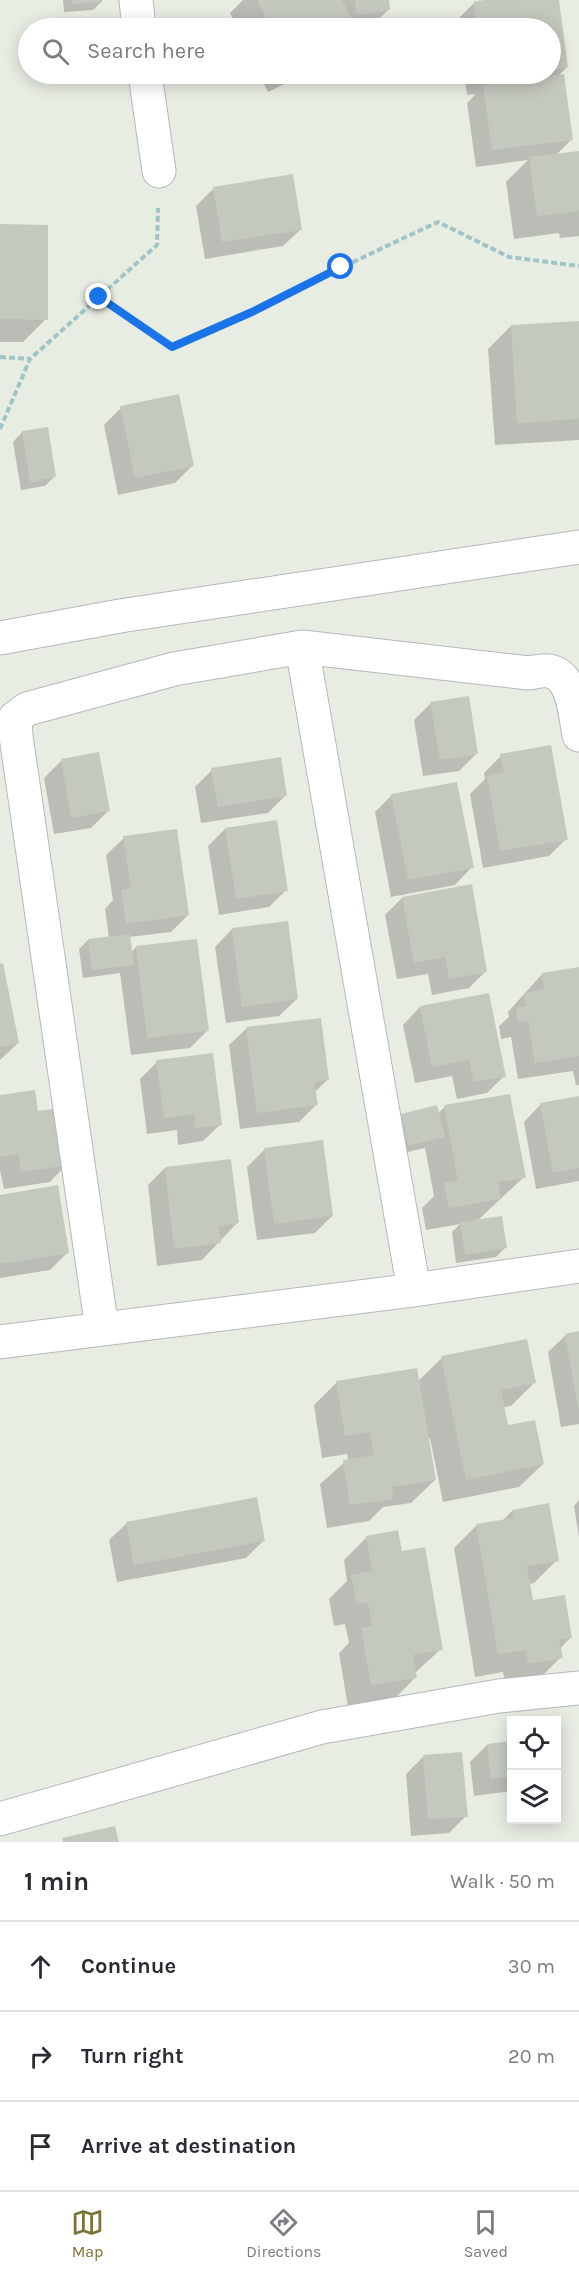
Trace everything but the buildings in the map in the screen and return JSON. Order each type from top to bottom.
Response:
[{"type":"street","points":[[135,0],[138,18]]},
{"type":"street","points":[[146,84],[159,171]]},
{"type":"street","points":[[0,638],[120,616],[579,547]]},
{"type":"street","points":[[302,647],[414,1290]]},
{"type":"street","points":[[102,1329],[16,736],[8,718],[27,709],[174,669],[302,647],[529,673],[549,671],[562,678],[571,692],[579,735]]},
{"type":"street","points":[[0,1342],[414,1290],[579,1266]]},
{"type":"street","points":[[0,1819],[322,1727],[499,1696],[579,1688]]},
{"type":"path","points":[[0,429],[30,359],[158,245],[159,171]]},
{"type":"path","points":[[99,297],[172,347],[252,312],[438,222],[509,257],[579,266]]},
{"type":"path","points":[[0,357],[30,359]]},
{"type":"route","points":[[99,297],[172,347],[252,312],[341,267]]}]
